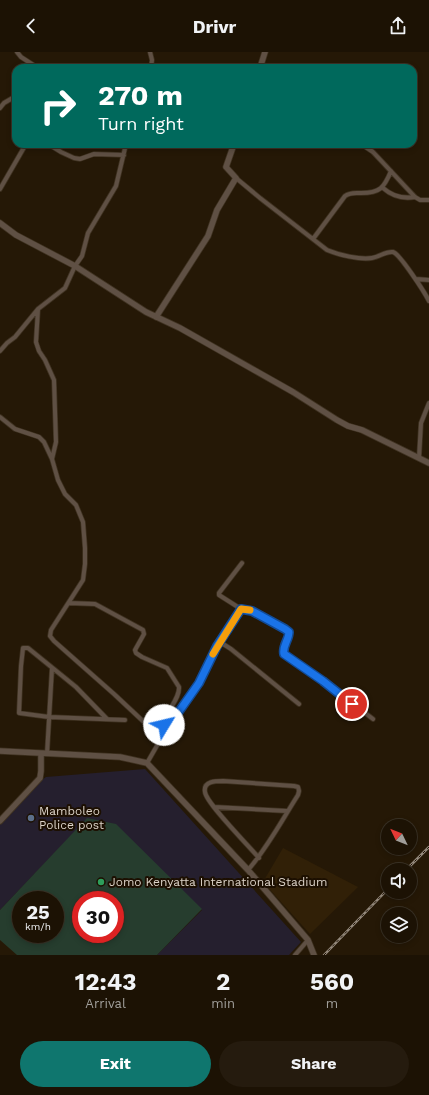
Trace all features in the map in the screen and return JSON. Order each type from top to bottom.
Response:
[{"type":"street","points":[[17,52],[21,57],[32,64]]},
{"type":"street","points":[[150,52],[152,64]]},
{"type":"street","points":[[261,64],[265,52]]},
{"type":"street","points":[[0,108],[4,103],[12,98]]},
{"type":"street","points":[[0,189],[24,148]]},
{"type":"street","points":[[54,148],[74,158],[80,159],[94,154],[124,155]]},
{"type":"street","points":[[0,351],[15,337],[38,309],[65,288],[75,266],[82,256],[88,233],[116,186],[125,148]]},
{"type":"street","points":[[233,148],[226,167],[236,178],[260,198],[327,250],[336,254],[372,258],[394,252],[428,295],[429,301]]},
{"type":"street","points":[[367,148],[373,152],[415,197],[420,200],[429,200]]},
{"type":"street","points":[[313,239],[347,195],[351,193],[374,192],[382,188],[391,171]]},
{"type":"street","points":[[156,317],[208,236],[217,210],[236,178]]},
{"type":"street","points":[[382,188],[393,195],[410,198],[415,197]]},
{"type":"street","points":[[0,223],[20,238],[75,266],[146,312],[180,328],[293,392],[348,426],[362,430],[429,463]]},
{"type":"street","points":[[416,279],[429,280]]},
{"type":"street","points":[[38,309],[36,342],[39,351],[46,360],[54,380],[56,442],[52,459]]},
{"type":"street","points":[[419,458],[421,423],[429,403]]},
{"type":"street","points":[[0,418],[15,429],[39,437],[44,442],[52,459],[58,480],[65,494],[76,505],[83,522],[85,571],[81,583],[50,634],[52,639],[161,738]]},
{"type":"street","points":[[242,563],[218,594],[241,609],[252,611],[289,632],[289,637],[283,649],[284,654],[373,719]]},
{"type":"street","points":[[69,603],[95,604],[143,630],[144,634],[135,650],[136,653],[167,668],[179,687],[178,695],[165,721],[166,730]]},
{"type":"street","points":[[147,763],[166,730],[199,683],[220,642],[241,609]]},
{"type":"street","points":[[220,642],[231,649],[299,704]]},
{"type":"street","points":[[107,719],[76,688],[28,648],[25,647],[23,649],[18,713],[28,715],[125,720]]},
{"type":"street","points":[[0,821],[40,778],[49,716],[52,668]]},
{"type":"street","points":[[0,751],[120,757],[147,763],[248,870],[308,940],[314,955]]},
{"type":"street","points":[[248,870],[259,858],[271,840],[299,791],[298,788],[294,786],[213,781],[208,784],[205,787],[205,793],[214,807],[259,858]]},
{"type":"street","points":[[214,807],[288,811]]},
{"type":"street","points":[[295,955],[308,940]]},
{"type":"shaded area","points":[[145,769],[301,942],[289,955],[157,955],[202,910],[87,819],[18,891],[12,891],[12,897],[0,910],[0,824],[39,782],[46,777]]},
{"type":"shaded area","points":[[283,848],[358,887],[310,934],[263,882]]},
{"type":"green space","name":"Jomo Kenyatta International Stadium","points":[[87,818],[116,824],[202,909],[157,955],[17,955],[0,940],[0,910],[12,897],[12,943],[64,943],[64,891],[18,891]]},
{"type":"railway","points":[[413,863],[429,847]]},
{"type":"railway","points":[[324,955],[381,896]]},
{"type":"slow traffic","points":[[213,654],[241,609],[250,610]]},
{"type":"place","name":"Mamboleo Police post","points":[[31,818]]},
{"type":"place","name":"Jomo Kenyatta International Stadium","points":[[101,882]]},
{"type":"route","points":[[164,725],[166,730],[199,683],[217,646],[241,609],[252,611],[289,632],[289,637],[283,649],[284,654],[323,681],[352,704]]}]
